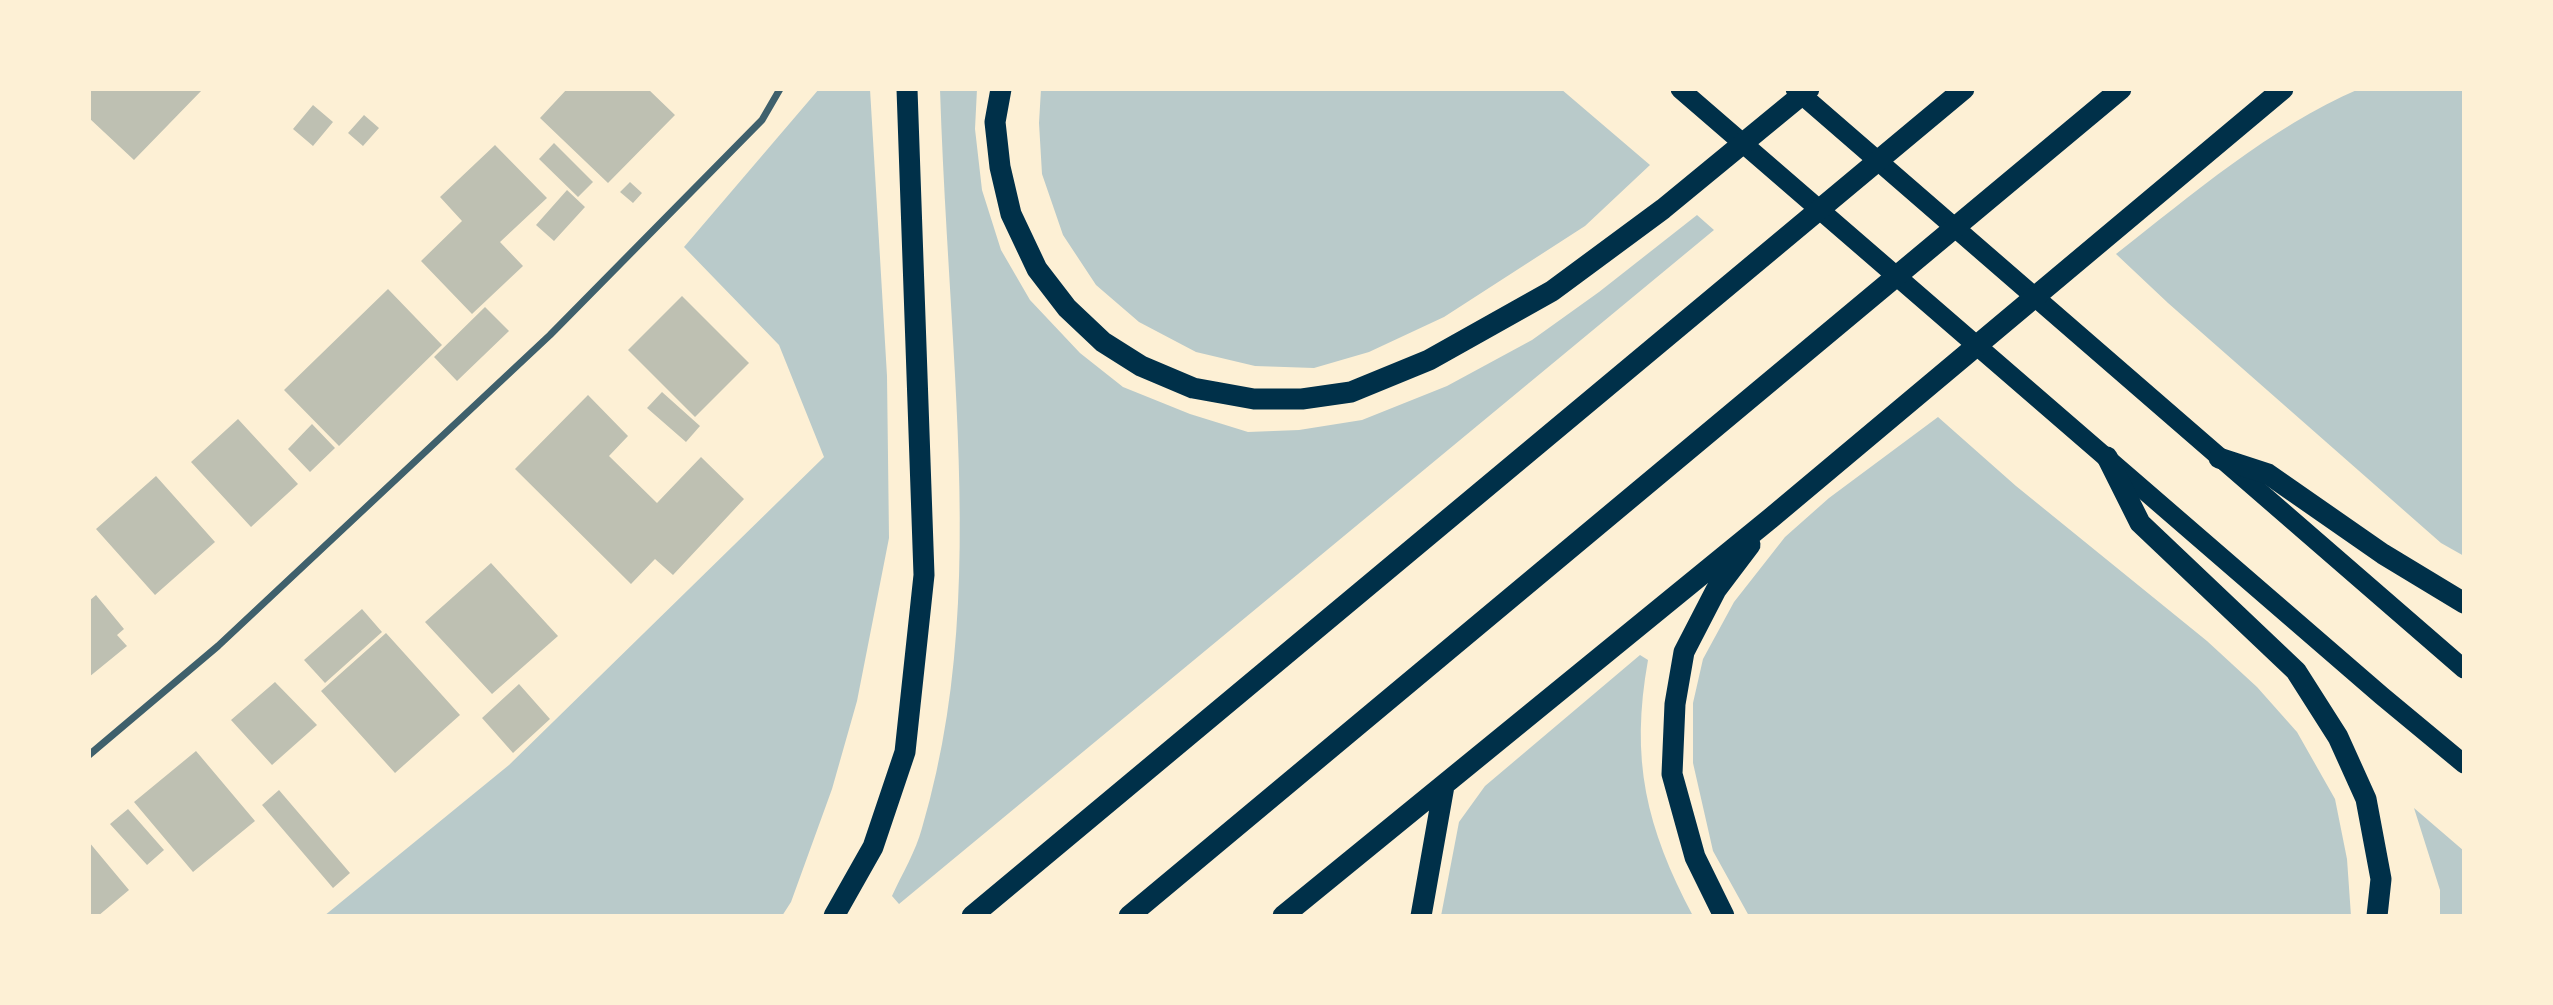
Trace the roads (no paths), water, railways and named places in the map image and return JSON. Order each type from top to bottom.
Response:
[{"type":"highway","points":[[834,916],[873,847],[905,752],[924,575],[907,89]]},
{"type":"highway","points":[[1001,89],[995,122],[1000,167],[1011,214],[1037,269],[1066,308],[1104,342],[1140,366],[1193,388],[1254,399],[1302,399],[1351,392],[1429,360],[1552,290],[1663,209],[1809,89]]},
{"type":"highway","points":[[1680,89],[2464,764]]},
{"type":"highway","points":[[1795,89],[2464,669]]},
{"type":"highway","points":[[972,916],[1964,89]]},
{"type":"highway","points":[[1129,916],[2121,89]]},
{"type":"highway","points":[[1283,916],[1771,518],[2283,89]]},
{"type":"highway","points":[[2107,457],[2140,523],[2296,671],[2338,737],[2366,799],[2381,879],[2377,916]]},
{"type":"highway","points":[[2219,458],[2268,474],[2383,554],[2464,603]]},
{"type":"highway","points":[[1724,916],[1695,857],[1672,774],[1675,704],[1684,652],[1707,607],[1716,590],[1771,518]]},
{"type":"highway","points":[[1421,916],[1444,786]]},
{"type":"street","points":[[89,755],[209,654],[568,319],[762,120],[780,89]]}]
